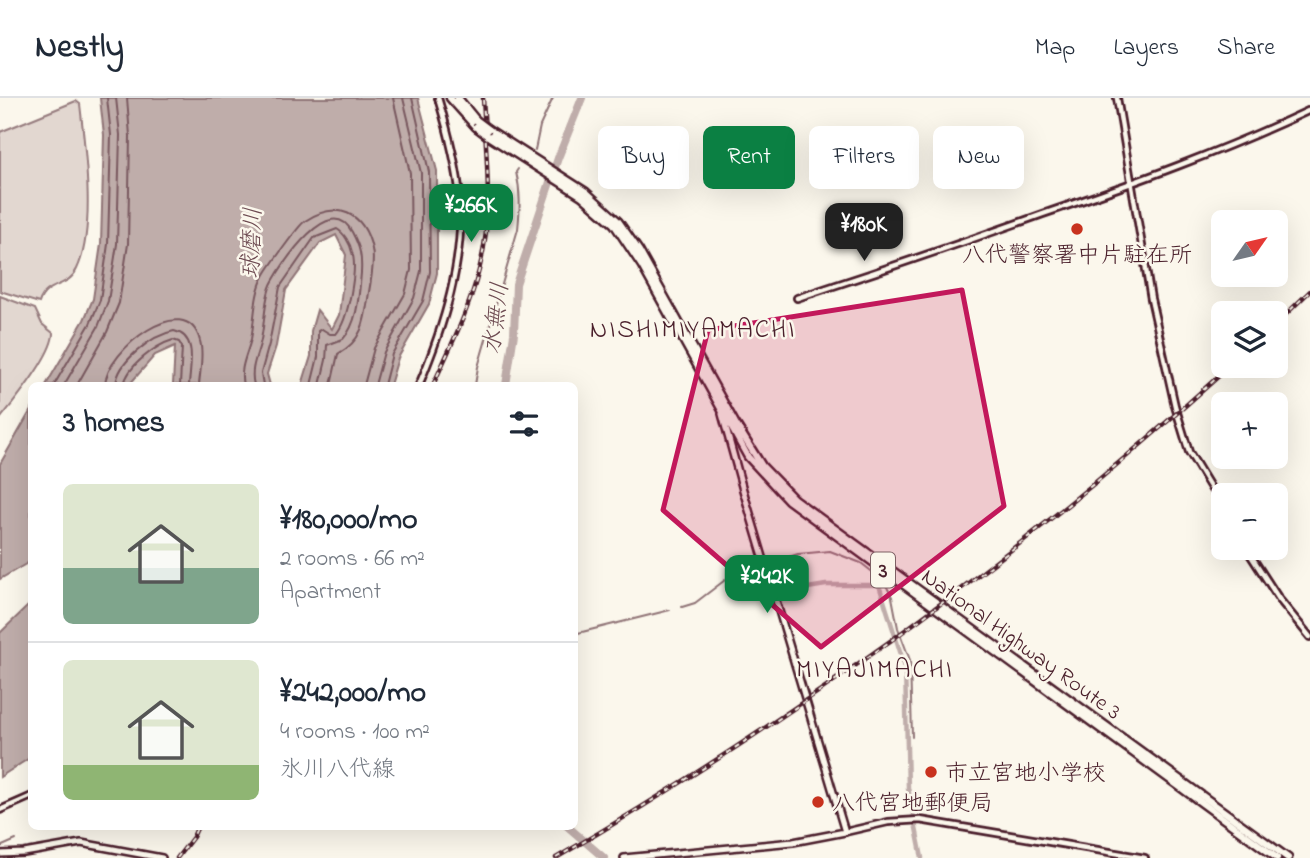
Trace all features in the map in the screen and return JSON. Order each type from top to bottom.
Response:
[{"type":"highway","name":"National Highway Route 3","points":[[450,98],[488,133],[601,204],[628,233],[724,411],[730,427],[748,457],[788,500],[1277,858]]},
{"type":"highway","name":"National Highway Route 3","points":[[458,98],[476,124]]},
{"type":"highway","name":"National Highway Route 3","points":[[730,427],[794,499],[1287,858]]},
{"type":"main road","points":[[624,858],[793,842],[845,832],[730,427]]},
{"type":"main road","points":[[0,854],[24,853],[81,843],[162,858]]},
{"type":"street","points":[[420,382],[440,331],[453,284],[461,220],[453,152],[438,98]]},
{"type":"street","points":[[1117,98],[1151,299],[1179,423],[1189,452],[1211,488]]},
{"type":"street","points":[[797,298],[1132,183],[1237,143],[1310,110]]},
{"type":"street","points":[[1254,560],[1268,583],[1310,637]]},
{"type":"street","points":[[0,810],[28,798]]},
{"type":"street","points":[[845,832],[888,822],[920,820],[1145,858]]},
{"type":"highlighted area","points":[[962,290],[1004,506],[821,647],[663,510],[708,330]]},
{"type":"shaded area","points":[[76,101],[80,104],[88,188],[83,252],[73,275],[47,291],[39,303],[0,291],[0,132]]},
{"type":"shaded area","points":[[0,296],[35,309],[42,324],[53,333],[40,365],[0,419]]},
{"type":"water","name":"球磨川","points":[[100,98],[418,98],[437,171],[437,273],[429,304],[398,358],[391,382],[303,382],[311,356],[311,331],[317,310],[332,329],[339,315],[346,255],[336,235],[320,243],[286,290],[276,346],[267,374],[269,382],[173,382],[175,346],[155,355],[132,382],[48,382],[84,320],[93,299],[101,244],[104,135]]},
{"type":"water","points":[[28,415],[28,563],[0,579],[0,464]]},
{"type":"water","points":[[28,606],[28,759],[0,777],[0,633]]},
{"type":"waterway","points":[[535,150],[540,126],[553,98]]},
{"type":"waterway","name":"水無川","points":[[506,382],[514,334],[516,284],[558,158],[582,98]]},
{"type":"waterway","points":[[476,382],[518,229],[518,169]]},
{"type":"waterway","points":[[770,563],[798,554],[830,551],[861,563],[884,581],[892,597],[898,628],[910,660],[912,737]]},
{"type":"waterway","points":[[682,607],[695,603],[729,577],[761,566]]},
{"type":"waterway","points":[[777,593],[826,585],[879,585],[905,667],[908,788],[922,858]]},
{"type":"waterway","points":[[578,633],[670,610]]},
{"type":"waterway","name":"水無川","points":[[572,830],[604,858]]},
{"type":"waterway","points":[[0,847],[16,840]]},
{"type":"railway","points":[[434,382],[470,300],[484,249],[488,184],[483,98]]},
{"type":"railway","points":[[1288,312],[1310,291]]},
{"type":"railway","points":[[556,858],[735,748],[906,630],[1071,502],[1216,378]]},
{"type":"railway","points":[[177,858],[196,830]]},
{"type":"place","name":"八代警察署中片駐在所","points":[[1077,229]]},
{"type":"place","name":"市立宮地小学校","points":[[931,772]]},
{"type":"place","name":"八代宮地郵便局","points":[[818,802]]},
{"type":"district","name":"NISHIMIYAMACHI","points":[[693,328]]},
{"type":"district","name":"MIYAJIMACHI","points":[[875,668]]}]
